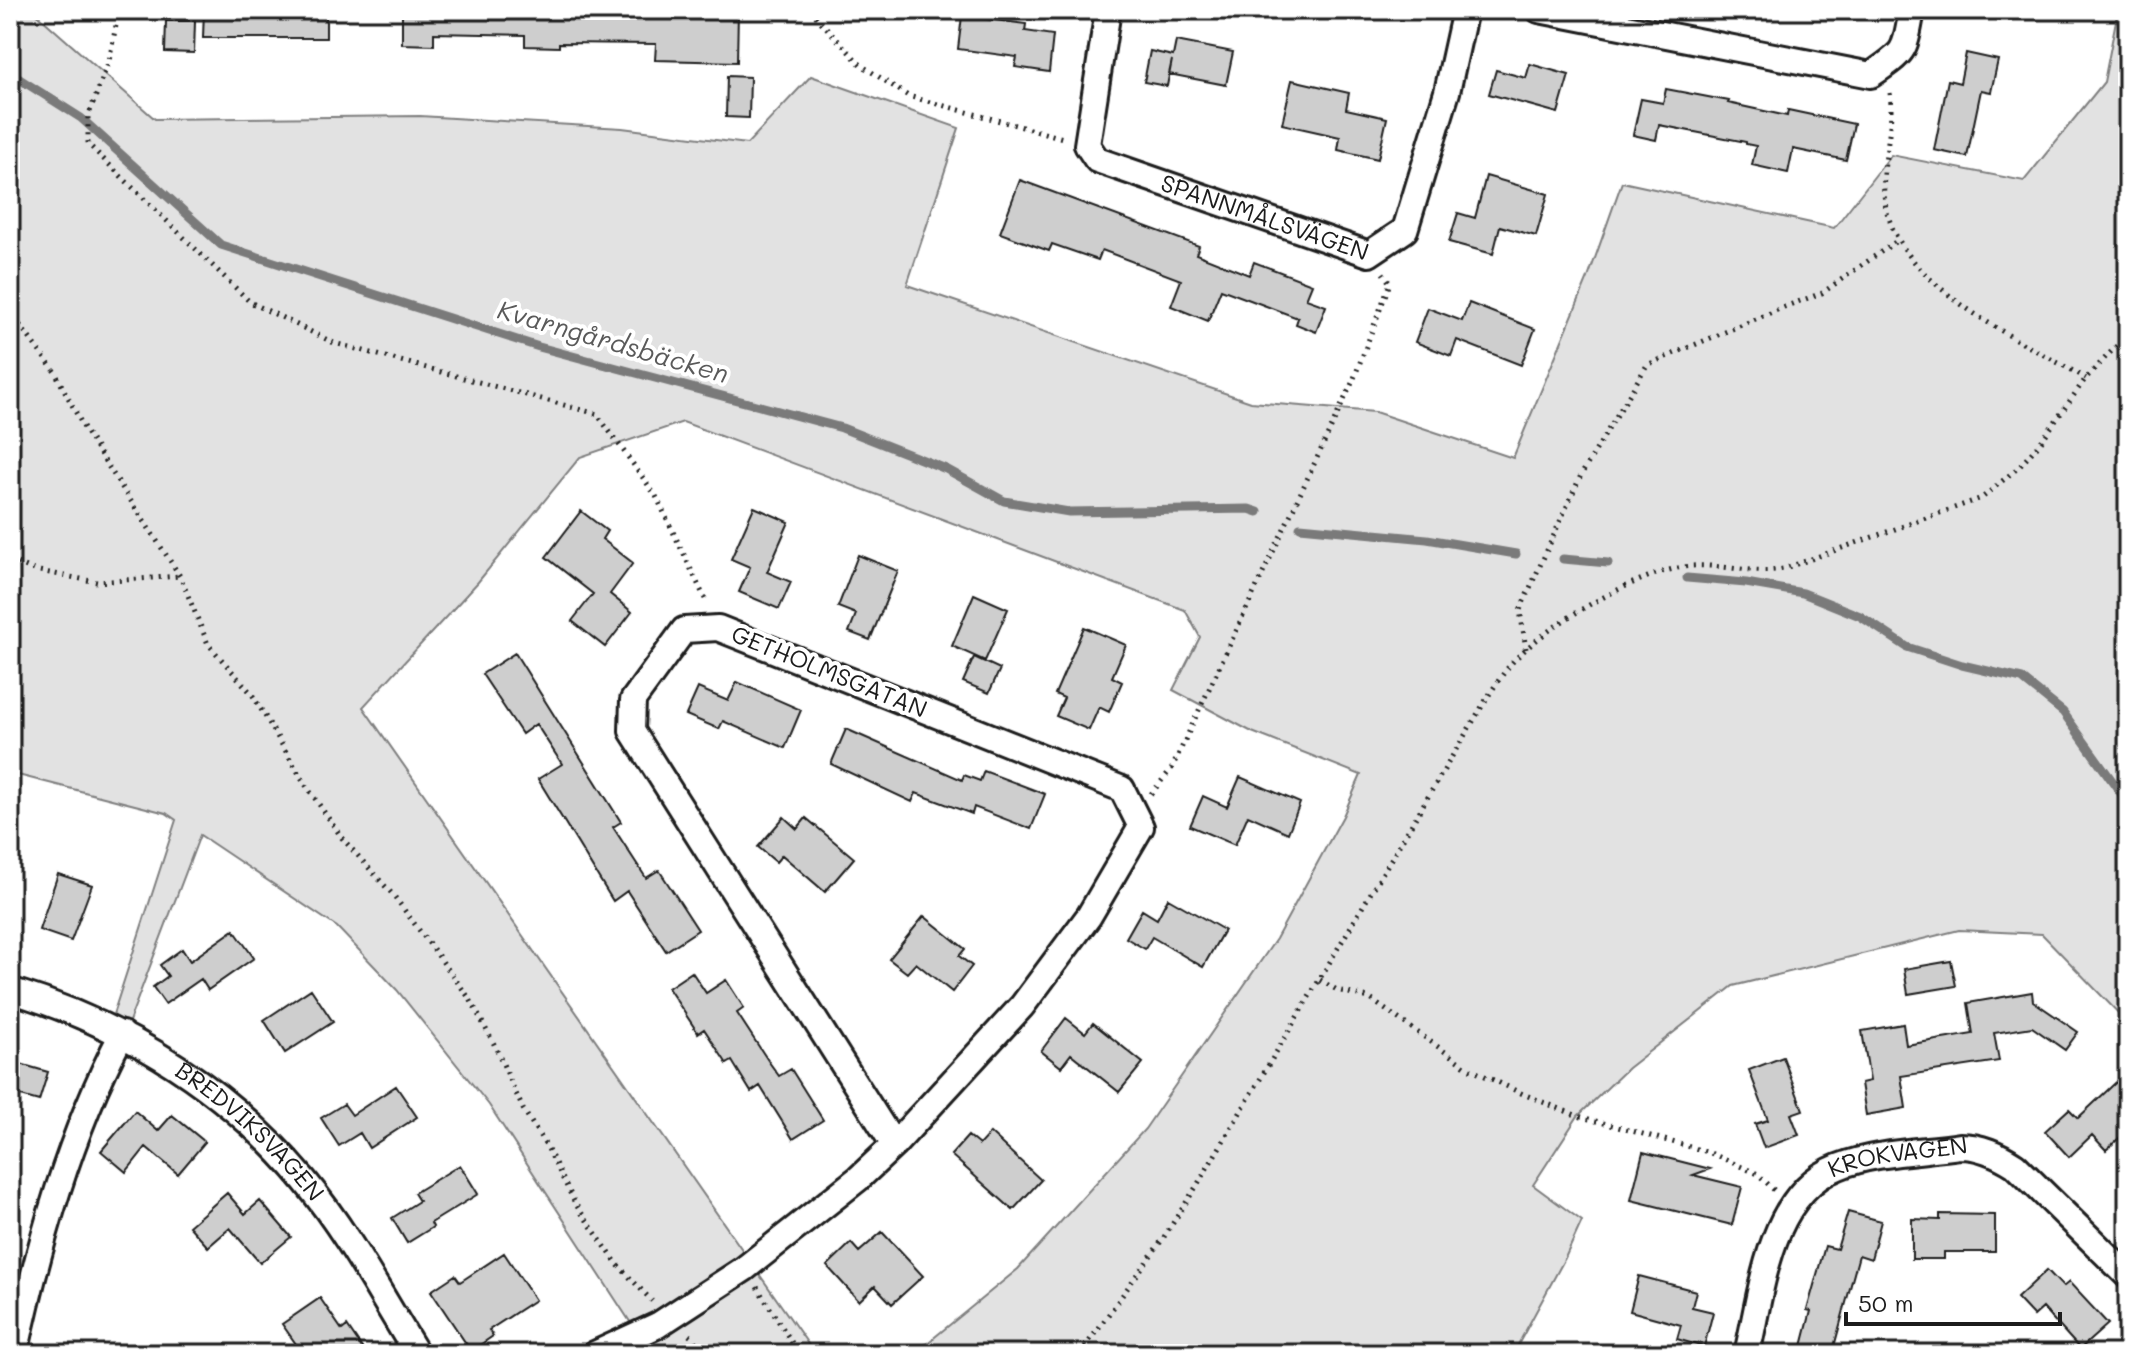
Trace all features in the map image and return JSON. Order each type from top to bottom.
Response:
[{"type":"street","points":[[1087,145],[1108,10]]},
{"type":"street","name":"SPANNMÅLSVÄGEN","points":[[1087,145],[1097,160],[1369,254],[1405,230],[1447,92],[1465,10]]},
{"type":"street","points":[[1539,10],[1871,75],[1905,47],[1912,10]]},
{"type":"street","name":"GETHOLMSGATAN","points":[[894,1145],[632,731],[633,700],[684,630],[718,628],[1122,789],[1133,811]]},
{"type":"street","points":[[595,1354],[668,1319],[744,1269],[859,1178],[894,1145],[1022,1006],[1089,916],[1141,827],[1133,811]]},
{"type":"street","name":"BREDVIKSVÄGEN","points":[[10,990],[77,1013],[122,1034],[202,1083],[240,1113],[274,1146],[330,1215],[417,1354]]},
{"type":"street","points":[[15,1354],[30,1286],[57,1192],[103,1070],[122,1034]]},
{"type":"street","name":"KROKVÄGEN","points":[[1747,1354],[1774,1242],[1790,1205],[1808,1185],[1838,1166],[1863,1159],[1971,1146],[1997,1154],[2015,1165],[2128,1276]]},
{"type":"path","points":[[119,10],[109,61],[88,117],[88,144],[250,302],[334,343],[597,414],[656,496],[718,628]]},
{"type":"path","points":[[810,10],[861,65],[908,96],[1087,145]]},
{"type":"path","points":[[1886,64],[1892,107],[1883,162],[1883,188],[1885,205],[1898,240],[1919,267],[1992,324],[2086,378]]},
{"type":"path","points":[[10,121],[10,132]]},
{"type":"path","points":[[1526,649],[1520,610],[1581,475],[1647,365],[1822,293],[1898,240]]},
{"type":"path","points":[[1133,811],[1158,789],[1172,768],[1353,381],[1390,283],[1369,254]]},
{"type":"path","points":[[10,312],[55,372],[94,446],[180,576],[208,644],[252,694],[305,784],[342,838],[394,896],[470,999],[523,1109],[548,1149],[576,1205],[618,1265],[668,1319],[694,1339],[700,1354]]},
{"type":"path","points":[[1080,1354],[1196,1187],[1490,696],[1526,649],[1571,617],[1668,570],[1690,566],[1754,571],[1783,569],[1974,503],[2020,466],[2086,378],[2128,334]]},
{"type":"path","points":[[10,560],[34,570],[97,582],[180,576]]},
{"type":"path","points":[[1320,980],[1337,990],[1369,998],[1468,1068],[1578,1116],[1708,1152],[1758,1174],[1790,1205]]},
{"type":"path","points":[[744,1269],[799,1354]]},
{"type":"shaded area","points":[[10,10],[32,10],[155,119],[420,116],[622,128],[747,144],[811,76],[959,128],[907,285],[1251,402],[1375,412],[1513,458],[1588,278],[1622,182],[1834,228],[1891,155],[2024,181],[2104,82],[2118,10],[2128,10],[2128,1023],[2042,934],[1959,930],[1733,986],[1628,1068],[1578,1116],[1533,1185],[1582,1221],[1513,1354],[914,1354],[1018,1269],[1145,1129],[1276,939],[1343,816],[1361,775],[1252,732],[1173,690],[1200,637],[1185,610],[683,422],[580,457],[478,582],[363,707],[815,1354],[651,1354],[489,1105],[397,990],[337,927],[200,835],[125,1032],[110,1024],[176,820],[166,813],[10,773]]},
{"type":"building","points":[[204,10],[326,10],[326,38],[203,38]]},
{"type":"building","points":[[402,10],[738,10],[737,62],[655,60],[656,44],[559,43],[559,47],[525,46],[525,35],[434,33],[434,45],[402,44]]},
{"type":"building","points":[[962,16],[1026,24],[1025,31],[1053,35],[1049,72],[1015,67],[1017,57],[958,49]]},
{"type":"building","points":[[166,21],[195,21],[194,53],[165,52]]},
{"type":"building","points":[[1176,41],[1233,52],[1226,85],[1169,74],[1167,86],[1144,82],[1150,51],[1173,56]]},
{"type":"building","points":[[1966,53],[1998,60],[1991,92],[1981,90],[1967,157],[1934,150],[1948,80],[1960,83]]},
{"type":"building","points":[[1530,64],[1569,75],[1558,113],[1489,94],[1496,70],[1526,78]]},
{"type":"building","points":[[727,76],[750,77],[749,118],[726,117]]},
{"type":"building","points":[[1292,80],[1349,93],[1346,109],[1387,118],[1378,159],[1338,150],[1340,137],[1282,124]]},
{"type":"building","points":[[1666,89],[1787,116],[1788,110],[1854,124],[1846,160],[1793,149],[1788,173],[1752,165],[1756,146],[1746,142],[1659,125],[1656,140],[1633,135],[1641,99],[1663,103]]},
{"type":"building","points":[[1486,176],[1548,194],[1536,236],[1500,226],[1493,254],[1449,242],[1458,213],[1475,218]]},
{"type":"building","points":[[1020,180],[1199,246],[1196,254],[1249,275],[1254,262],[1312,284],[1306,299],[1326,306],[1316,332],[1296,324],[1298,318],[1221,289],[1208,321],[1171,306],[1181,280],[1102,250],[1098,260],[1052,244],[1049,251],[1000,233]]},
{"type":"building","points":[[1469,303],[1535,329],[1521,365],[1457,340],[1451,356],[1415,342],[1428,308],[1462,321]]},
{"type":"building","points":[[754,507],[789,522],[767,572],[791,582],[779,609],[739,592],[750,567],[731,559]]},
{"type":"building","points":[[581,511],[607,531],[602,539],[633,563],[610,594],[632,612],[605,647],[572,621],[593,594],[546,557]]},
{"type":"building","points":[[858,555],[898,571],[870,640],[849,632],[856,614],[838,607]]},
{"type":"building","points":[[974,594],[1008,609],[985,661],[952,646]]},
{"type":"building","points":[[1084,627],[1126,645],[1112,677],[1122,682],[1109,712],[1099,707],[1089,730],[1056,716],[1064,698],[1055,694]]},
{"type":"building","points":[[515,653],[621,822],[613,827],[646,878],[659,870],[698,930],[666,951],[627,891],[613,901],[538,779],[562,764],[536,724],[522,734],[482,674]]},
{"type":"building","points":[[974,657],[1000,669],[989,693],[963,682]]},
{"type":"building","points":[[737,682],[801,710],[785,748],[723,721],[719,729],[686,715],[698,688],[728,701]]},
{"type":"building","points":[[846,729],[962,780],[964,775],[980,781],[984,771],[1045,794],[1031,829],[974,807],[972,814],[916,793],[912,802],[831,764]]},
{"type":"building","points":[[1240,777],[1300,803],[1288,833],[1248,815],[1235,845],[1190,826],[1203,796],[1227,807]]},
{"type":"building","points":[[784,817],[797,829],[806,818],[854,858],[825,892],[782,855],[776,862],[758,847]]},
{"type":"building","points":[[58,874],[92,885],[71,941],[39,930]]},
{"type":"building","points":[[1168,898],[1224,930],[1203,967],[1152,937],[1145,949],[1126,938],[1142,910],[1157,919]]},
{"type":"building","points":[[924,916],[965,949],[959,956],[972,966],[952,992],[916,963],[907,973],[889,959]]},
{"type":"building","points":[[234,930],[254,958],[208,990],[201,979],[165,1004],[153,987],[168,976],[160,965],[182,949],[190,961]]},
{"type":"building","points":[[1951,961],[1956,986],[1908,994],[1904,969]]},
{"type":"building","points":[[692,972],[706,993],[726,980],[744,1008],[737,1013],[769,1062],[779,1076],[791,1069],[823,1120],[793,1139],[760,1086],[751,1092],[732,1061],[727,1064],[704,1029],[698,1033],[668,988]]},
{"type":"building","points":[[311,989],[333,1022],[285,1053],[264,1020]]},
{"type":"building","points":[[2032,992],[2033,1001],[2078,1032],[2065,1050],[2032,1027],[1994,1033],[1999,1061],[1901,1076],[1906,1108],[1866,1115],[1861,1083],[1870,1081],[1862,1031],[1903,1024],[1906,1045],[1973,1034],[1968,1003]]},
{"type":"building","points":[[1066,1018],[1085,1033],[1093,1023],[1143,1063],[1119,1092],[1071,1054],[1061,1067],[1041,1051]]},
{"type":"building","points":[[1783,1057],[1803,1110],[1791,1114],[1799,1135],[1764,1148],[1755,1124],[1768,1120],[1749,1070]]},
{"type":"building","points":[[10,1061],[48,1072],[39,1101],[10,1093]]},
{"type":"building","points":[[2128,1071],[2128,1130],[2106,1150],[2092,1135],[2069,1157],[2045,1131],[2069,1109],[2078,1118]]},
{"type":"building","points":[[396,1086],[417,1117],[369,1148],[360,1133],[339,1146],[321,1118],[344,1104],[352,1115]]},
{"type":"building","points":[[135,1111],[158,1131],[172,1115],[205,1142],[178,1174],[146,1147],[126,1172],[101,1151]]},
{"type":"building","points":[[990,1133],[1041,1180],[1013,1210],[951,1155],[968,1136],[979,1145]]},
{"type":"building","points":[[1643,1152],[1710,1169],[1693,1175],[1742,1187],[1732,1225],[1631,1200]]},
{"type":"building","points":[[460,1165],[478,1194],[431,1223],[433,1227],[407,1243],[392,1218],[419,1201],[414,1193]]},
{"type":"building","points":[[227,1193],[245,1214],[260,1201],[291,1237],[260,1263],[230,1228],[208,1247],[189,1226]]},
{"type":"building","points":[[1848,1212],[1881,1221],[1871,1259],[1859,1255],[1832,1354],[1800,1354],[1811,1311],[1807,1310],[1825,1246],[1837,1249]]},
{"type":"building","points":[[1940,1214],[1995,1215],[1995,1252],[1944,1252],[1944,1259],[1912,1259],[1912,1219],[1940,1220]]},
{"type":"building","points":[[882,1232],[923,1276],[892,1304],[875,1286],[859,1301],[827,1266],[851,1243],[859,1252]]},
{"type":"building","points":[[504,1253],[535,1300],[489,1330],[493,1336],[471,1351],[431,1291],[455,1275],[460,1282]]},
{"type":"building","points":[[2047,1270],[2063,1287],[2069,1282],[2108,1324],[2080,1349],[2043,1308],[2034,1316],[2017,1298]]},
{"type":"building","points":[[1639,1276],[1696,1291],[1692,1307],[1713,1312],[1704,1347],[1677,1339],[1681,1325],[1630,1311]]},
{"type":"building","points":[[320,1298],[342,1330],[347,1326],[366,1354],[303,1354],[282,1324]]},
{"type":"waterway","name":"Kvarngårdsbäcken","points":[[10,73],[81,118],[221,245],[539,347],[842,428],[946,469],[1004,501],[1069,512],[1249,509],[1258,512]]},
{"type":"waterway","points":[[1300,527],[1427,539],[1516,554]]},
{"type":"waterway","points":[[1563,559],[1608,563]]},
{"type":"waterway","points":[[1687,578],[1746,583],[1803,593],[1860,616],[1907,647],[1962,665],[2022,679],[2063,712],[2128,803]]}]
